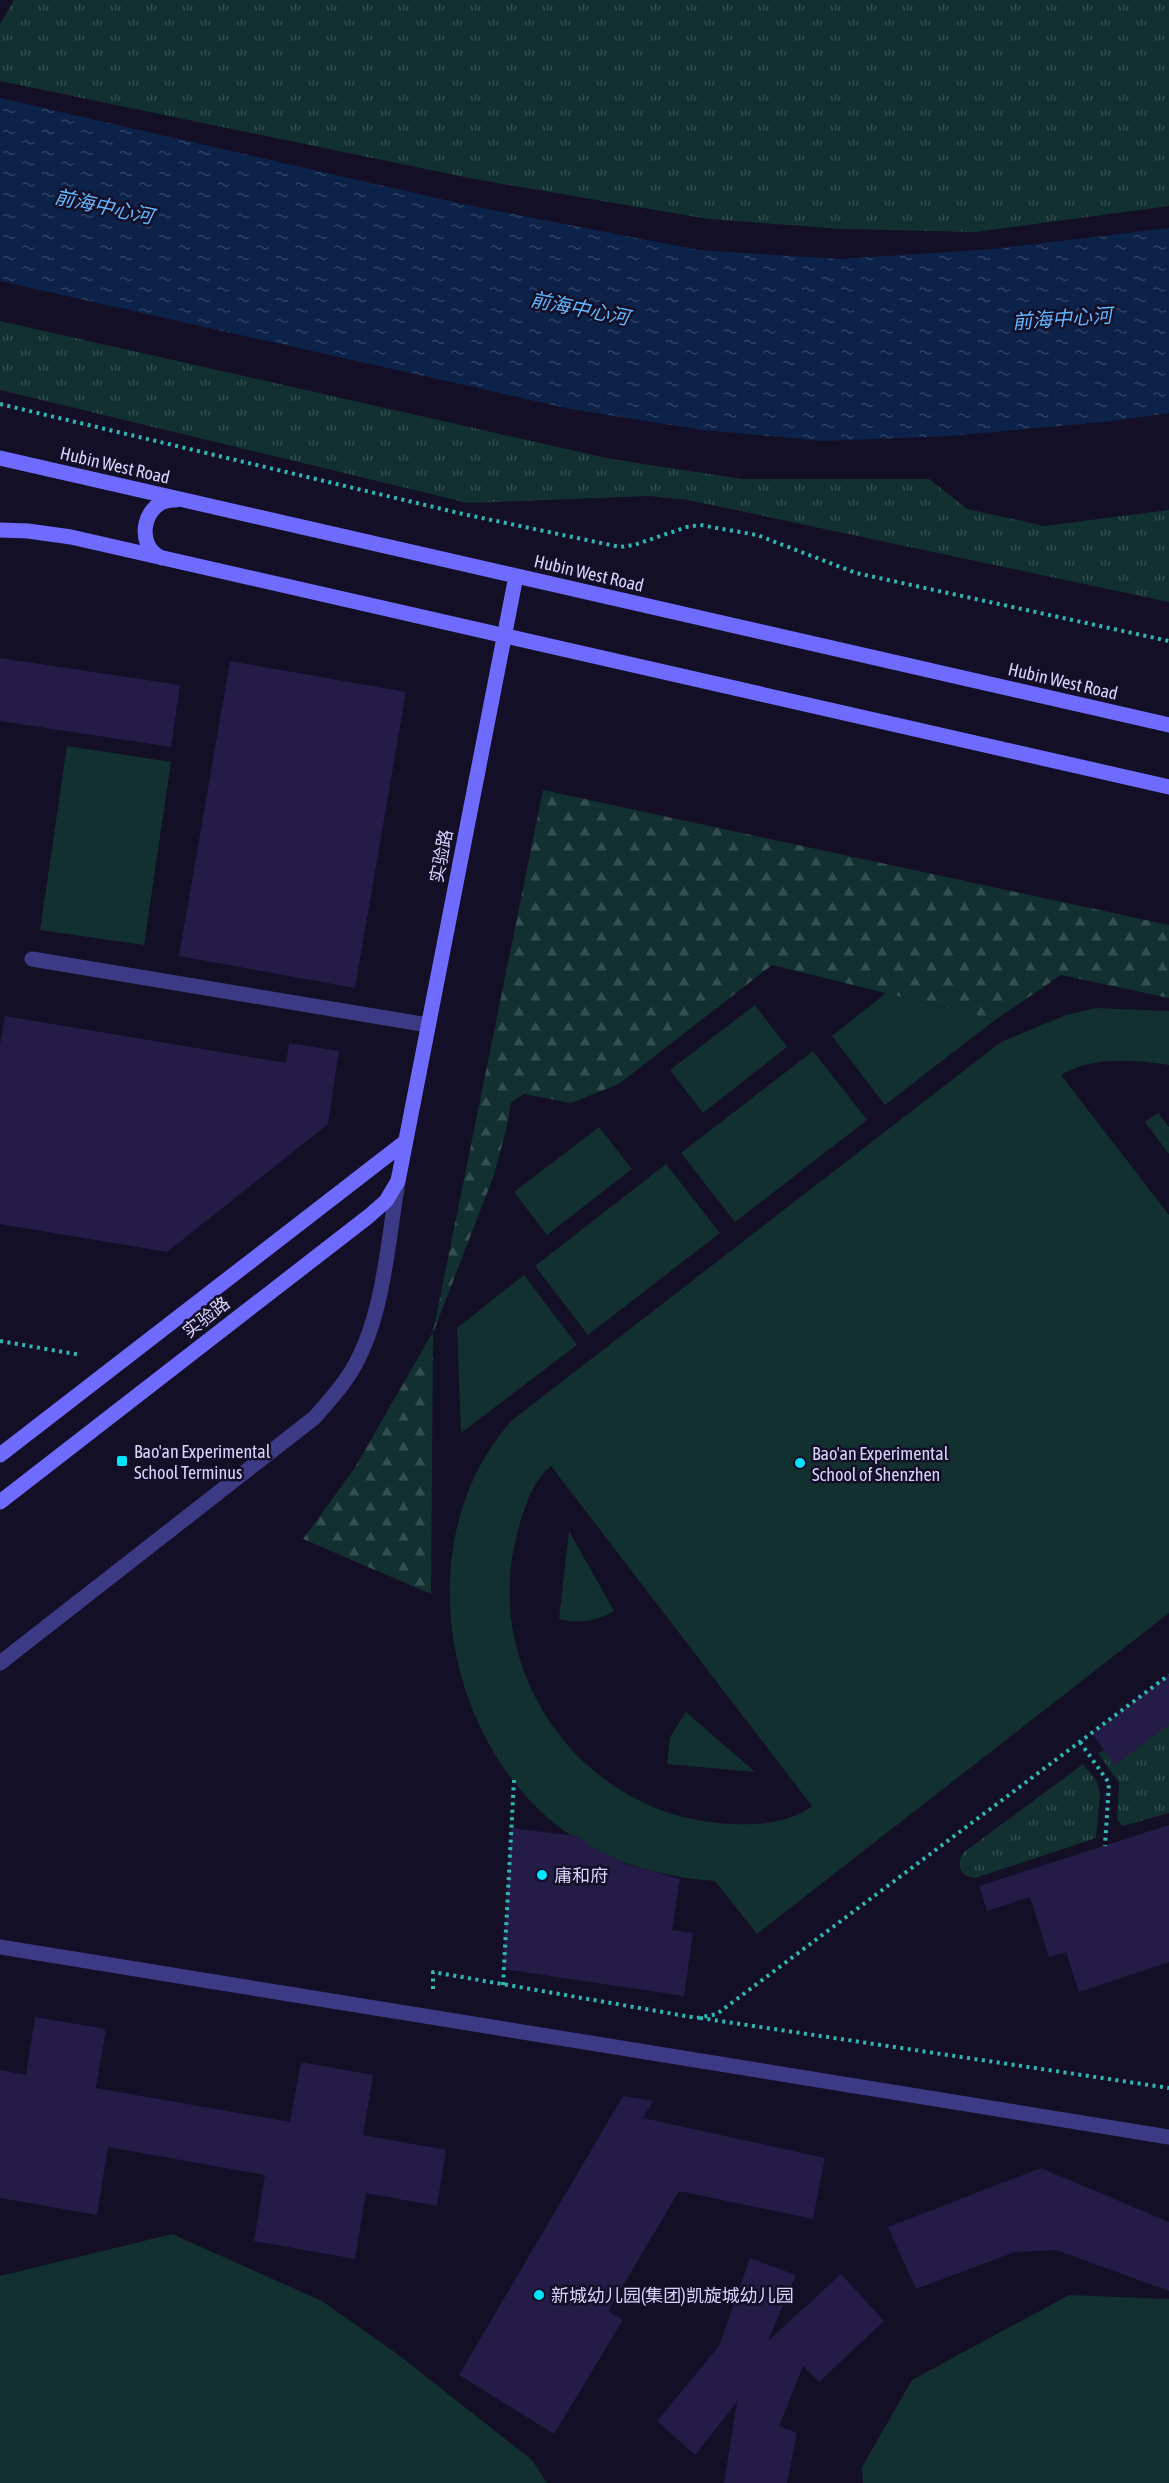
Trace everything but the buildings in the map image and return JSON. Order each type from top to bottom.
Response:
[{"type":"main road","name":"Hubin West Road","points":[[0,458],[1169,725]]},
{"type":"main road","points":[[164,559],[149,548],[144,532],[146,521],[151,511],[164,501],[181,501]]},
{"type":"main road","points":[[0,530],[70,537],[1169,787]]},
{"type":"main road","name":"实验路","points":[[0,1502],[369,1216],[386,1201],[398,1181],[516,576]]},
{"type":"main road","name":"实验路","points":[[0,1455],[405,1142]]},
{"type":"street","points":[[32,958],[428,1025]]},
{"type":"street","points":[[0,1663],[314,1418],[339,1390],[356,1364],[372,1325],[398,1181]]},
{"type":"street","points":[[0,1947],[1169,2137]]},
{"type":"path","points":[[0,404],[463,513],[620,547],[700,525],[757,535],[855,573],[1169,641]]},
{"type":"path","points":[[0,1341],[81,1355]]},
{"type":"path","points":[[697,2018],[717,2014],[1169,1675]]},
{"type":"path","points":[[1080,1742],[1108,1783],[1105,1846]]},
{"type":"path","points":[[503,1985],[514,1780]]},
{"type":"path","points":[[433,1972],[697,2018],[1169,2088]]},
{"type":"green space","points":[[14,0],[1169,0],[1169,206],[975,232],[843,229],[708,219],[474,179],[0,81],[0,24]]},
{"type":"green space","points":[[0,321],[611,459],[742,479],[929,479],[967,509],[1044,526],[1169,510],[1169,602],[688,500],[649,496],[468,503],[0,390]]},
{"type":"green space","points":[[67,746],[171,762],[144,945],[40,930]]},
{"type":"green space","points":[[543,790],[1169,925],[1169,998],[1061,975],[995,1020],[772,965],[619,1084],[571,1103],[524,1094],[511,1102],[494,1175],[433,1333],[431,1594],[303,1539],[354,1469],[433,1332]]},
{"type":"green space","points":[[886,993],[995,1020],[885,1105],[832,1036]]},
{"type":"green space","points":[[755,1005],[787,1047],[703,1113],[670,1070]]},
{"type":"green space","points":[[1096,1008],[1169,1011],[1169,1065],[1127,1061],[1100,1062],[1073,1069],[1061,1075],[1169,1215],[1169,1613],[757,1934],[715,1881],[648,1870],[626,1863],[585,1844],[548,1818],[511,1778],[482,1731],[462,1680],[451,1626],[450,1571],[460,1517],[480,1466],[511,1421],[1001,1042],[1066,1015]],"holes":[[[551,1466],[812,1806],[800,1814],[763,1824],[710,1822],[662,1810],[618,1789],[580,1758],[550,1722],[527,1679],[513,1633],[510,1584],[517,1534],[525,1506],[533,1488]]]},
{"type":"green space","points":[[813,1051],[867,1120],[735,1222],[681,1153]]},
{"type":"green space","points":[[1158,1113],[1169,1127],[1169,1154],[1145,1122]]},
{"type":"green space","points":[[599,1127],[632,1169],[547,1235],[514,1192]]},
{"type":"green space","points":[[666,1164],[720,1233],[588,1335],[535,1266]]},
{"type":"green space","points":[[524,1275],[577,1345],[461,1433],[457,1328]]},
{"type":"green space","points":[[569,1531],[614,1611],[594,1619],[566,1621],[559,1619]]},
{"type":"green space","points":[[686,1712],[755,1772],[667,1764],[670,1737]]},
{"type":"green space","points":[[1169,1724],[1169,1813],[1122,1826],[1117,1819],[1119,1783],[1098,1753]]},
{"type":"green space","points":[[1083,1764],[1096,1780],[1100,1793],[1096,1838],[975,1878],[963,1873],[960,1862],[963,1853]]},
{"type":"green space","points":[[172,2234],[322,2301],[400,2356],[532,2460],[547,2483],[0,2483],[0,2276]]},
{"type":"green space","points":[[1069,2295],[1169,2299],[1169,2483],[863,2483],[862,2467],[912,2380]]},
{"type":"water","name":"前海中心河","points":[[0,98],[467,205],[699,250],[840,259],[993,249],[1169,228],[1169,413],[1104,422],[950,436],[824,441],[703,430],[571,409],[0,281]]},
{"type":"place","name":"Bao'an Experimental School Terminus","points":[[122,1461]]},
{"type":"place","name":"Bao'an Experimental School of Shenzhen","points":[[800,1463]]},
{"type":"place","name":"庸和府","points":[[542,1875]]},
{"type":"place","name":"新城幼儿园(集团)凯旋城幼儿园","points":[[539,2295]]}]
